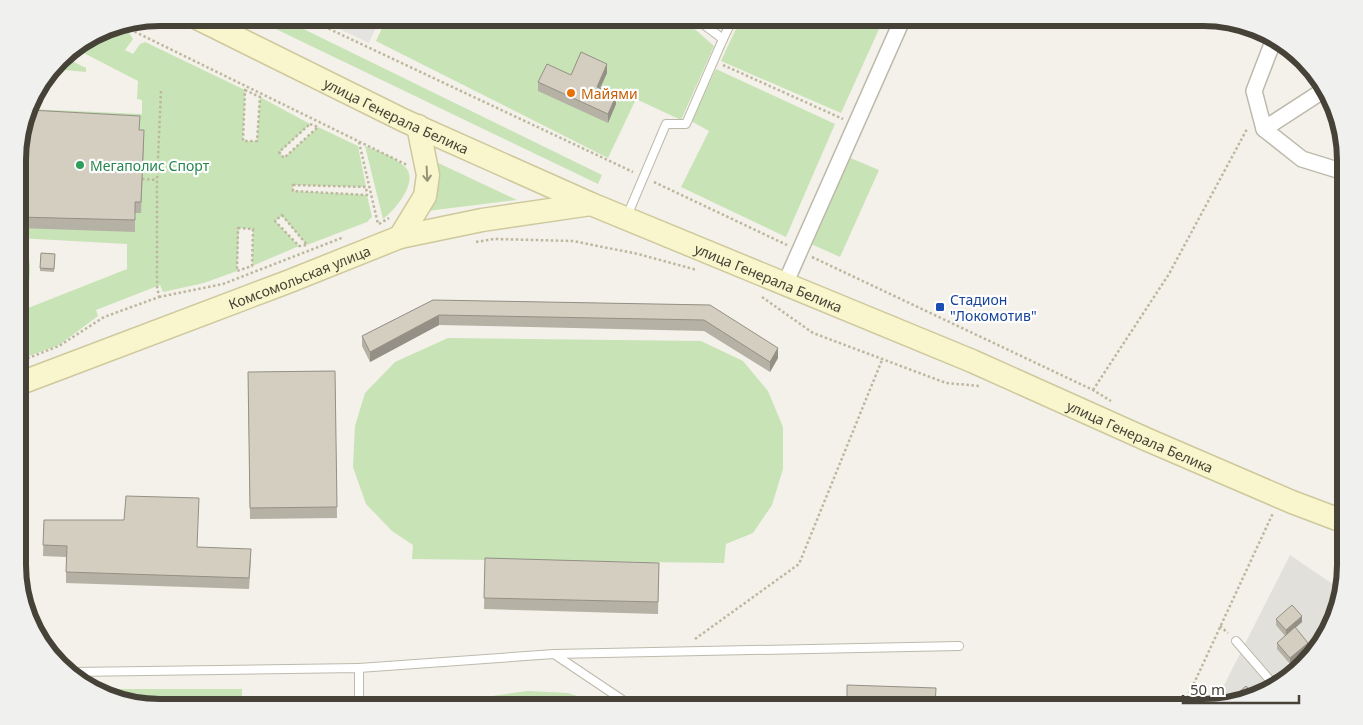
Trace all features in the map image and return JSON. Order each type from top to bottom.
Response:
[{"type":"main road","name":"улица Генерала Белика","points":[[215,27],[418,126],[591,204],[972,361],[1148,440],[1283,506],[1337,520]]},
{"type":"main road","points":[[400,238],[425,196],[428,175],[418,126]]},
{"type":"main road","name":"Комсомольская улица","points":[[26,381],[400,238],[482,220],[591,204]]},
{"type":"street","points":[[785,284],[899,26]]},
{"type":"street","points":[[1272,45],[1254,91],[1264,129],[1302,159],[1337,170]]},
{"type":"street","points":[[1264,129],[1319,93]]},
{"type":"lane","points":[[706,26],[723,39]]},
{"type":"lane","points":[[626,217],[666,124],[686,124],[729,26]]},
{"type":"lane","points":[[1236,641],[1269,681]]},
{"type":"lane","points":[[81,672],[359,668],[554,654],[958,646]]},
{"type":"lane","points":[[554,654],[620,699]]},
{"type":"lane","points":[[358,699],[359,668]]},
{"type":"path","points":[[325,27],[1093,390],[1169,274],[1252,119],[1264,129]]},
{"type":"path","points":[[131,30],[406,164],[409,173]]},
{"type":"path","points":[[714,61],[856,125]]},
{"type":"path","points":[[245,90],[260,97],[257,141],[243,141],[244,116],[245,90]]},
{"type":"path","points":[[158,297],[156,180],[161,91]]},
{"type":"path","points":[[313,125],[315,121]]},
{"type":"path","points":[[310,124],[313,125],[318,127],[284,158],[279,152],[310,124]]},
{"type":"path","points":[[359,142],[378,224],[390,217]]},
{"type":"path","points":[[142,179],[156,180]]},
{"type":"path","points":[[293,184],[366,187],[367,195],[293,191],[293,184]]},
{"type":"path","points":[[282,216],[307,245],[299,246],[275,221],[282,216]]},
{"type":"path","points":[[238,228],[253,229],[252,266],[237,271],[238,236],[238,228]]},
{"type":"path","points":[[26,359],[59,346],[104,317],[158,297],[223,284],[350,235]]},
{"type":"path","points":[[474,242],[494,239],[573,241],[638,254],[698,270]]},
{"type":"path","points":[[758,295],[767,299],[813,333],[946,383],[979,386],[988,390]]},
{"type":"path","points":[[677,651],[799,564],[882,360]]},
{"type":"path","points":[[1187,698],[1283,506]]},
{"type":"shaded area","points":[[335,27],[376,27],[369,43]]},
{"type":"shaded area","points":[[1290,555],[1335,586],[1330,607],[1323,624],[1314,639],[1291,665],[1262,685],[1245,692],[1218,697]]},
{"type":"green space","points":[[692,26],[714,46],[681,120],[636,99],[608,158],[376,41],[383,27]]},
{"type":"green space","points":[[737,26],[880,26],[841,113],[721,61]]},
{"type":"green space","points":[[271,27],[299,27],[602,175],[598,184]]},
{"type":"green space","points":[[125,31],[130,34],[133,39],[125,50],[133,54],[140,44],[145,42],[245,90],[243,141],[257,141],[260,97],[310,124],[280,152],[284,158],[318,127],[358,146],[366,187],[293,185],[293,191],[367,195],[372,217],[367,222],[307,245],[282,216],[275,221],[299,246],[252,266],[253,229],[239,228],[237,271],[204,283],[163,292],[160,285],[96,310],[98,316],[59,345],[27,357],[27,309],[127,269],[127,244],[27,238],[27,143],[36,109],[142,114],[142,100],[137,99],[138,81],[82,52],[109,36]]},
{"type":"green space","points":[[72,61],[86,68],[86,72],[62,70]]},
{"type":"green space","points":[[716,69],[835,124],[786,237],[681,187],[709,131],[691,121]]},
{"type":"green space","points":[[365,146],[395,159],[404,166],[410,179],[408,187],[399,202],[383,219]]},
{"type":"green space","points":[[848,157],[879,170],[840,257],[809,243]]},
{"type":"green space","points":[[434,161],[517,200],[419,212]]},
{"type":"green space","points":[[27,253],[30,268],[27,291]]},
{"type":"green space","points":[[448,338],[701,341],[743,361],[768,391],[783,427],[783,469],[772,505],[753,533],[726,544],[724,563],[412,559],[413,545],[392,531],[366,504],[353,467],[355,426],[365,393],[395,362]]},
{"type":"green space","points":[[111,689],[242,689],[242,699],[161,699],[143,698]]},
{"type":"green space","points":[[527,691],[568,693],[585,699],[485,699]]},
{"type":"building","name":"Майями","points":[[581,52],[607,64],[597,87],[616,96],[608,114],[538,82],[547,64],[571,75]]},
{"type":"building","name":"Мегаполис Спорт","points":[[36,110],[140,116],[139,130],[144,130],[141,202],[135,202],[135,220],[27,217],[27,143]]},
{"type":"building","points":[[41,253],[55,254],[54,269],[40,268]]},
{"type":"building","points":[[433,300],[710,305],[778,348],[770,362],[704,320],[439,315],[370,352],[362,336]]},
{"type":"building","points":[[335,371],[337,507],[250,508],[248,372]]},
{"type":"building","points":[[126,496],[199,498],[197,547],[251,549],[249,578],[66,572],[67,546],[43,545],[44,520],[124,520]]},
{"type":"building","points":[[485,558],[659,563],[658,602],[484,598]]},
{"type":"building","points":[[1292,605],[1302,616],[1286,630],[1276,619]]},
{"type":"building","points":[[1295,627],[1308,643],[1290,658],[1277,643]]},
{"type":"building","points":[[847,685],[936,688],[935,698],[847,698]]},
{"type":"building","points":[[1246,686],[1250,690],[1245,692],[1237,694]]},
{"type":"place","name":"Майями","points":[[571,93]]},
{"type":"place","name":"Мегаполис Спорт","points":[[80,165]]},
{"type":"place","name":"Стадион \"Локомотив\"","points":[[940,307]]}]
